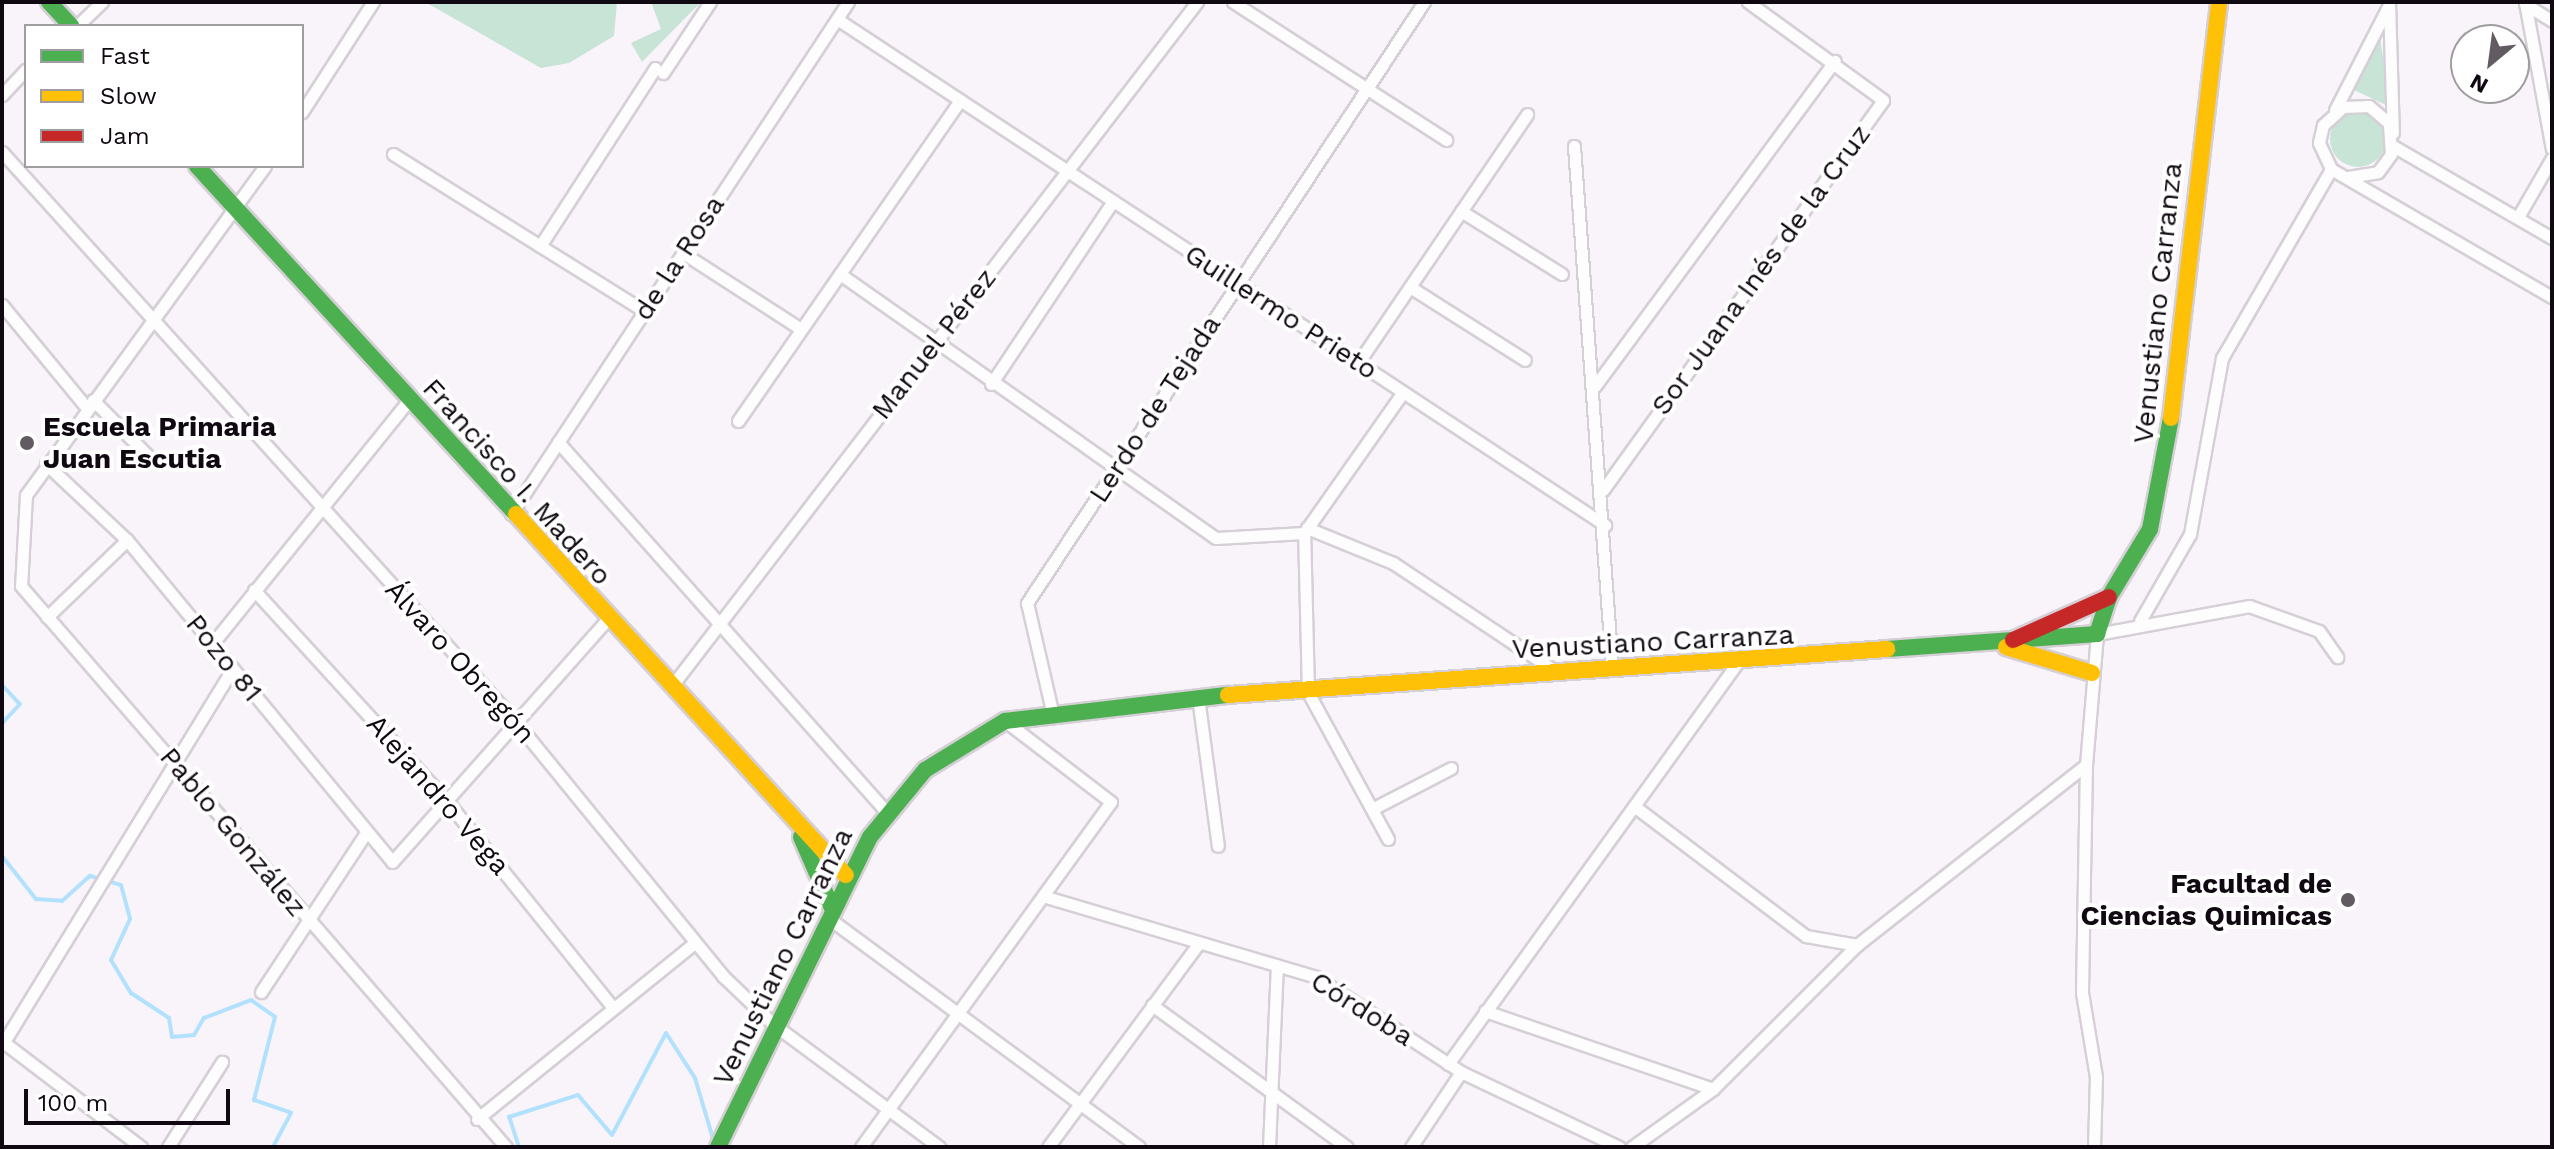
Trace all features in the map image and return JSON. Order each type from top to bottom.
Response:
[{"type":"main road","points":[[49,2],[69,24]]},
{"type":"main road","name":"Venustiano Carranza","points":[[718,1147],[773,1024],[846,875],[887,813],[925,770],[1005,721],[1052,711],[1198,697],[1308,692],[1612,669],[1736,664],[2001,645],[2097,634],[2109,597],[2150,529],[2164,481],[2219,2]]},
{"type":"main road","name":"Francisco I. Madero","points":[[199,168],[799,832],[846,875]]},
{"type":"main road","name":"Venustiano Carranza","points":[[2001,645],[2109,597]]},
{"type":"main road","points":[[2001,645],[2092,673]]},
{"type":"main road","name":"Francisco I. Madero","points":[[799,832],[829,913]]},
{"type":"street","points":[[71,24],[102,2]]},
{"type":"street","points":[[304,109],[373,2]]},
{"type":"street","points":[[540,246],[659,70],[710,2]]},
{"type":"street","name":"de la Rosa","points":[[511,514],[848,2]]},
{"type":"street","name":"Manuel Pérez","points":[[671,687],[1197,2]]},
{"type":"street","points":[[1233,2],[1446,140]]},
{"type":"street","name":"Lerdo de Tejada","points":[[1052,711],[1027,603],[1424,2]]},
{"type":"street","points":[[1595,386],[1835,61],[1748,2]]},
{"type":"street","points":[[2390,3],[2319,143],[2331,169],[2552,297]]},
{"type":"street","points":[[2348,177],[2378,172],[2393,140],[2390,3]]},
{"type":"street","points":[[2525,3],[2552,21]]},
{"type":"street","points":[[2525,3],[2552,149]]},
{"type":"street","name":"Guillermo Prieto","points":[[837,19],[1605,525]]},
{"type":"street","name":"Sor Juana Inés de la Cruz","points":[[1603,490],[1883,100],[1835,61]]},
{"type":"street","points":[[2,95],[24,71]]},
{"type":"street","points":[[738,421],[960,100]]},
{"type":"street","points":[[2335,111],[2369,106],[2393,140],[2552,238]]},
{"type":"street","points":[[1358,363],[1527,114]]},
{"type":"street","points":[[1574,146],[1572,194],[1595,386],[1612,669]]},
{"type":"street","name":"Álvaro Obregón","points":[[2,152],[151,315],[318,508],[516,722],[694,943],[773,1024],[939,1147]]},
{"type":"street","points":[[393,154],[644,311]]},
{"type":"street","points":[[2518,217],[2552,158]]},
{"type":"street","points":[[46,464],[151,315],[236,208],[264,168]]},
{"type":"street","points":[[2140,621],[2190,534],[2222,358],[2331,169]]},
{"type":"street","points":[[991,384],[1113,201]]},
{"type":"street","points":[[1461,211],[1562,274]]},
{"type":"street","points":[[683,253],[801,329]]},
{"type":"street","points":[[840,274],[1114,471],[1216,538],[1305,530],[1393,563],[1558,673]]},
{"type":"street","points":[[1410,287],[1525,360]]},
{"type":"street","points":[[2,305],[90,404],[151,459]]},
{"type":"street","points":[[1388,839],[1308,692],[1305,530],[1403,392]]},
{"type":"street","points":[[212,644],[318,508],[408,401]]},
{"type":"street","points":[[558,442],[721,622],[887,813]]},
{"type":"street","name":"Pablo González","points":[[46,464],[26,495],[21,586],[174,760],[477,1119],[506,1147]]},
{"type":"street","name":"Pozo 81","points":[[46,464],[127,540],[392,862],[446,800]]},
{"type":"street","points":[[47,617],[127,540]]},
{"type":"street","name":"Alejandro Vega","points":[[254,590],[446,800],[613,1008]]},
{"type":"street","points":[[2097,634],[2140,621],[2223,608],[2279,611],[2319,631],[2337,657]]},
{"type":"street","points":[[446,800],[608,619]]},
{"type":"street","name":"Venustiano Carranza","points":[[2097,634],[2086,765],[2082,992],[2100,1146]]},
{"type":"street","points":[[1448,1064],[1736,664]]},
{"type":"street","points":[[141,1147],[3,1043],[114,853],[232,669]]},
{"type":"street","points":[[1198,697],[1218,846]]},
{"type":"street","points":[[861,1147],[1111,802],[1005,721]]},
{"type":"street","points":[[1632,1147],[1713,1089],[1857,945],[2086,765]]},
{"type":"street","points":[[1372,809],[1451,768]]},
{"type":"street","points":[[1634,806],[1806,936],[1857,945]]},
{"type":"street","points":[[261,992],[366,833]]},
{"type":"street","name":"Córdoba","points":[[1043,896],[1316,977],[1461,1072],[1613,1145]]},
{"type":"street","points":[[829,913],[1139,1147]]},
{"type":"street","points":[[477,1119],[694,943]]},
{"type":"street","points":[[1048,1147],[1199,943]]},
{"type":"street","points":[[1269,1147],[1277,965]]},
{"type":"street","points":[[1152,1005],[1347,1147]]},
{"type":"street","points":[[1485,1011],[1713,1089]]},
{"type":"street","points":[[168,1147],[222,1062]]},
{"type":"street","points":[[1411,1147],[1461,1072]]},
{"type":"green space","points":[[425,2],[617,2],[614,36],[569,63],[541,68]]},
{"type":"green space","points":[[651,2],[701,2],[642,62],[631,43],[661,29]]},
{"type":"green space","points":[[2380,37],[2390,105],[2388,106],[2354,90]]},
{"type":"green space","points":[[2358,111],[2378,119],[2386,139],[2378,159],[2358,167],[2338,159],[2330,139],[2338,119]]},
{"type":"waterway","points":[[2,685],[20,704],[2,723]]},
{"type":"waterway","points":[[2,856],[36,899],[62,901],[90,876],[121,885],[130,919],[111,960],[131,993],[169,1018],[172,1037],[194,1035],[204,1018],[251,1000],[275,1017],[254,1100],[291,1113],[273,1147]]},
{"type":"waterway","points":[[519,1147],[509,1117],[578,1095],[612,1135],[666,1033],[695,1078],[714,1142]]},
{"type":"waterway","points":[[390,1147],[411,1147]]},
{"type":"traffic: fast","points":[[49,2],[69,24]]},
{"type":"traffic: fast","points":[[199,168],[516,514]]},
{"type":"traffic: fast","points":[[1887,649],[2097,634],[2109,597],[2150,529],[2171,418]]},
{"type":"traffic: fast","points":[[718,1147],[870,837],[925,770],[1005,721],[1228,695]]},
{"type":"traffic: fast","points":[[801,837],[832,908]]},
{"type":"traffic: slow","points":[[2171,418],[2219,2]]},
{"type":"traffic: slow","points":[[516,514],[846,875]]},
{"type":"traffic: slow","points":[[2006,647],[2092,673]]},
{"type":"traffic: slow","points":[[1228,695],[1887,649]]},
{"type":"traffic: jam","points":[[2013,640],[2109,597]]},
{"type":"place","name":"Escuela Primaria Juan Escutia","points":[[27,443]]},
{"type":"place","name":"Facultad de Ciencias Quimicas","points":[[2348,900]]}]
